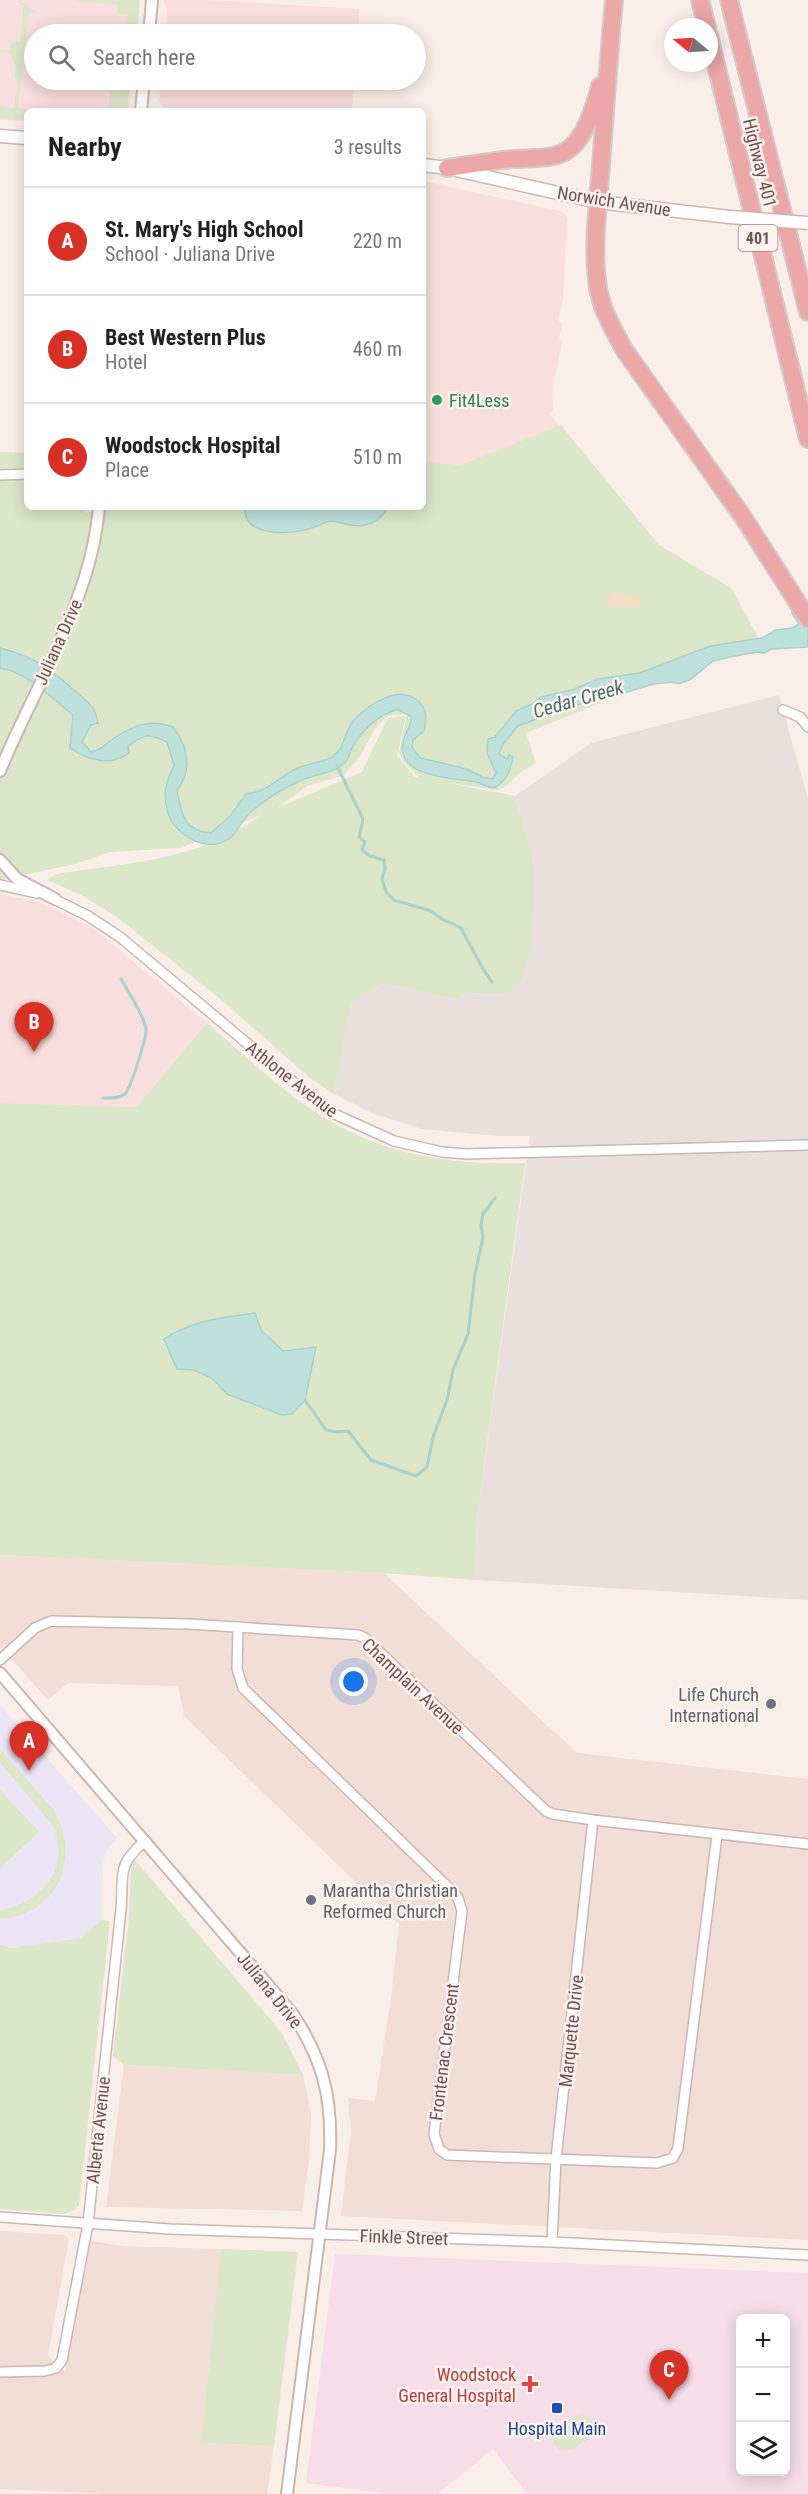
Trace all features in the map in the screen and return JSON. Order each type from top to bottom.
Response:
[{"type":"highway","points":[[614,0],[598,202],[598,289],[612,329],[743,517],[808,619]]},
{"type":"highway","points":[[700,0],[705,18]]},
{"type":"highway","name":"Highway 401","points":[[729,0],[808,312]]},
{"type":"highway","points":[[447,168],[512,159],[534,160],[559,154],[576,145],[598,96],[612,27]]},
{"type":"highway","name":"Highway 401","points":[[718,72],[808,439]]},
{"type":"main road","points":[[0,136],[24,138]]},
{"type":"main road","name":"Norwich Avenue","points":[[426,165],[447,168],[598,202],[808,223]]},
{"type":"street","points":[[149,24],[152,0]]},
{"type":"street","points":[[141,108],[143,90]]},
{"type":"street","points":[[0,475],[24,474]]},
{"type":"street","name":"Juliana Drive","points":[[0,771],[88,571],[98,510]]},
{"type":"street","points":[[783,710],[800,717],[808,727]]},
{"type":"street","points":[[0,860],[17,879],[55,899]]},
{"type":"street","name":"Athlone Avenue","points":[[0,885],[32,891],[55,899],[104,925],[328,1111],[394,1141],[442,1152],[466,1154],[808,1145]]},
{"type":"street","name":"Champlain Avenue","points":[[0,1660],[35,1628],[51,1621],[238,1627],[349,1634],[365,1638],[541,1808],[553,1814],[808,1844]]},
{"type":"street","name":"Frontenac Crescent","points":[[238,1627],[237,1670],[243,1688],[454,1893],[460,1904],[461,1921],[434,2134],[439,2149],[453,2156],[657,2163],[669,2161],[676,2153],[717,1834]]},
{"type":"street","name":"Juliana Drive","points":[[0,1674],[292,2013],[316,2055],[329,2100],[330,2150],[287,2494]]},
{"type":"street","name":"Marquette Drive","points":[[552,2242],[556,2159],[594,1820]]},
{"type":"street","name":"Alberta Avenue","points":[[0,2372],[45,2371],[61,2364],[88,2224],[121,1909],[122,1869],[131,1853],[145,1841]]},
{"type":"street","name":"Finkle Street","points":[[0,2217],[88,2224],[552,2242],[808,2255]]},
{"type":"shaded area","points":[[0,0],[140,0],[137,24],[24,24],[24,90],[130,90],[128,108],[24,108],[24,121],[0,120]]},
{"type":"shaded area","points":[[163,0],[207,0],[359,9],[358,24],[166,24],[167,10]]},
{"type":"shaded area","points":[[160,90],[353,90],[352,108],[164,108],[159,102]]},
{"type":"shaded area","points":[[426,182],[559,211],[564,213],[567,219],[563,300],[558,320],[562,323],[559,336],[562,345],[552,389],[553,410],[549,414],[559,426],[460,465],[426,462]]},
{"type":"shaded area","points":[[779,695],[808,799],[808,1600],[475,1580],[477,1517],[530,1136],[498,1136],[422,1129],[374,1114],[334,1094],[351,1004],[383,983],[456,1000],[464,993],[506,995],[534,864],[515,796],[591,743]]},
{"type":"shaded area","points":[[0,894],[42,903],[93,928],[207,1023],[136,1107],[0,1103]]},
{"type":"shaded area","points":[[0,1555],[384,1573],[577,1753],[808,1779],[808,2240],[341,2216],[351,2130],[348,2098],[375,2101],[391,1999],[399,1924],[184,1716],[178,1686],[68,1683],[48,1700],[0,1646]]},
{"type":"shaded area","points":[[0,1705],[117,1838],[107,1850],[103,1863],[101,1920],[81,1938],[12,1948],[0,1945]]},
{"type":"shaded area","points":[[124,2065],[303,2075],[311,2114],[309,2160],[302,2211],[106,2207]]},
{"type":"shaded area","points":[[0,2231],[64,2235],[69,2238],[48,2356],[65,2371],[91,2241],[123,2246],[221,2249],[201,2443],[274,2446],[267,2494],[109,2494],[0,2489]]},
{"type":"shaded area","name":"Woodstock General Hospital","points":[[335,2254],[808,2273],[808,2494],[527,2494],[493,2449],[437,2494],[391,2494],[306,2483]]},
{"type":"green space","points":[[72,0],[140,0],[137,24],[127,24],[128,15],[117,13],[118,5]]},
{"type":"green space","points":[[19,1],[38,13],[29,13],[28,24],[24,24],[24,56],[18,108],[24,110],[24,120],[0,118],[0,106],[14,109],[18,79],[15,78],[16,65],[11,54],[0,52],[0,50],[10,51],[11,42],[20,42],[24,5],[17,3]]},
{"type":"green space","points":[[111,90],[130,90],[127,108],[108,108]]},
{"type":"green space","points":[[561,425],[659,545],[731,588],[758,637],[526,733],[536,763],[498,790],[443,782],[515,796],[534,864],[532,932],[523,980],[506,995],[464,993],[456,1000],[383,983],[351,1004],[334,1094],[309,1077],[218,997],[114,915],[81,895],[47,880],[56,874],[137,862],[189,851],[238,830],[261,815],[180,848],[110,852],[75,864],[0,880],[0,452],[24,453],[24,510],[84,510],[85,513],[96,510],[426,510],[426,462],[460,465]],"holes":[[[407,714],[399,753],[418,777],[415,777],[397,756],[406,716],[388,718],[362,772],[277,808],[307,786],[342,776],[357,761],[377,726],[389,715]]]},
{"type":"green space","points":[[207,1023],[298,1100],[337,1125],[363,1138],[414,1154],[441,1159],[525,1163],[477,1517],[475,1580],[384,1573],[0,1555],[0,1103],[136,1107]]},
{"type":"green space","points":[[0,1749],[54,1810],[62,1829],[65,1847],[64,1865],[59,1881],[50,1895],[37,1907],[20,1915],[0,1919],[0,1910],[29,1899],[50,1880],[59,1853],[51,1823],[0,1762]]},
{"type":"green space","points":[[0,1790],[39,1832],[0,1868]]},
{"type":"green space","points":[[135,1860],[281,2032],[303,2075],[124,2065],[113,2056],[129,1917],[131,1867]]},
{"type":"green space","points":[[101,1920],[110,1921],[79,2205],[75,2210],[64,2214],[0,2209],[0,1945],[12,1948],[81,1938]]},
{"type":"green space","points":[[221,2249],[298,2252],[274,2446],[201,2443]]},
{"type":"green space","points":[[582,2414],[595,2421],[596,2434],[573,2449],[559,2450],[553,2443],[559,2428],[567,2421]]},
{"type":"sand","points":[[613,593],[638,597],[642,603],[633,608],[624,605],[608,608],[607,598]]},
{"type":"water","points":[[245,510],[386,510],[380,518],[370,524],[358,526],[331,521],[309,529],[290,532],[269,532],[259,529],[246,517]]},
{"type":"water","name":"Cedar Creek","points":[[793,609],[808,621],[808,647],[772,649],[765,653],[757,652],[713,661],[691,679],[679,684],[672,682],[653,684],[621,694],[595,697],[587,703],[575,705],[518,726],[503,744],[499,754],[507,759],[509,755],[513,757],[511,766],[504,779],[494,788],[475,782],[427,774],[408,763],[403,754],[403,743],[412,717],[397,709],[377,719],[361,734],[340,766],[301,780],[279,792],[250,813],[230,838],[221,843],[212,844],[193,840],[185,835],[178,829],[168,813],[165,800],[166,788],[174,765],[167,742],[147,736],[128,746],[129,753],[115,760],[91,759],[84,756],[70,748],[73,715],[20,674],[0,668],[0,648],[22,655],[56,675],[86,701],[95,712],[98,723],[91,725],[82,742],[91,752],[126,731],[141,725],[156,723],[173,727],[182,742],[187,758],[185,774],[177,790],[185,820],[195,829],[211,833],[230,816],[247,793],[260,791],[295,769],[335,755],[342,746],[354,720],[384,698],[393,695],[410,696],[421,704],[426,719],[424,731],[413,740],[412,747],[420,758],[467,769],[482,777],[492,779],[496,773],[487,753],[488,739],[495,737],[516,711],[541,697],[572,690],[598,679],[640,673],[710,646],[762,638],[776,630],[792,628],[799,624],[792,613]]},
{"type":"water","points":[[255,1313],[261,1330],[283,1351],[316,1347],[305,1400],[292,1414],[282,1415],[227,1394],[212,1378],[194,1370],[177,1369],[164,1339],[196,1324]]},
{"type":"waterway","points":[[337,766],[363,819],[359,837],[365,842],[362,850],[370,856],[384,860],[385,869],[382,879],[386,892],[394,900],[431,911],[461,928],[492,982]]},
{"type":"waterway","points":[[103,1098],[123,1096],[128,1090],[146,1034],[142,1018],[121,979]]},
{"type":"waterway","points":[[305,1400],[326,1430],[348,1431],[371,1460],[416,1476],[427,1467],[433,1437],[447,1400],[453,1370],[468,1334],[475,1274],[483,1237],[481,1225],[483,1214],[495,1198]]},
{"type":"place","name":"Fit4Less","points":[[437,400]]},
{"type":"place","name":"Best Western Plus","points":[[34,1052]]},
{"type":"place","name":"Life Church International","points":[[771,1704]]},
{"type":"place","name":"St. Mary's High School","points":[[29,1771]]},
{"type":"place","name":"Marantha Christian Reformed Church","points":[[311,1900]]},
{"type":"place","name":"Woodstock General Hospital","points":[[530,2384]]},
{"type":"place","name":"Woodstock Hospital","points":[[669,2400]]},
{"type":"place","name":"Hospital Main","points":[[557,2408]]}]
